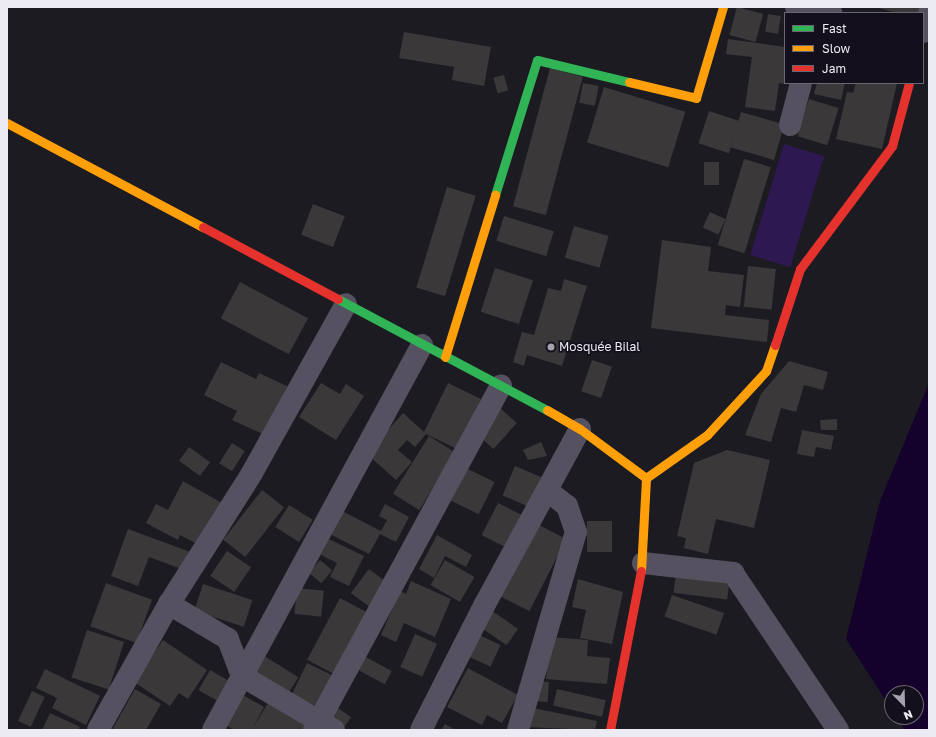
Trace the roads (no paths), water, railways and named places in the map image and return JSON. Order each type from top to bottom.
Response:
[{"type":"street","points":[[445,357],[537,60],[696,98],[723,7]]},
{"type":"street","points":[[796,7],[824,11]]},
{"type":"street","points":[[924,28],[929,13]]},
{"type":"street","points":[[790,125],[801,84]]},
{"type":"street","points":[[646,478],[707,435],[766,371],[800,269],[892,146],[909,84]]},
{"type":"street","points":[[7,123],[580,429],[646,478]]},
{"type":"street","points":[[98,730],[169,604],[252,473],[346,304]]},
{"type":"street","points":[[213,730],[422,345]]},
{"type":"street","points":[[169,604],[228,639],[242,676],[322,727],[500,385]]},
{"type":"street","points":[[422,730],[485,604],[548,491],[580,429]]},
{"type":"street","points":[[610,730],[643,563],[646,478]]},
{"type":"street","points":[[518,730],[576,532],[567,506],[548,491]]},
{"type":"street","points":[[643,563],[733,573],[838,730]]},
{"type":"place","name":"Mosquée Bilal","points":[[551,347]]}]
